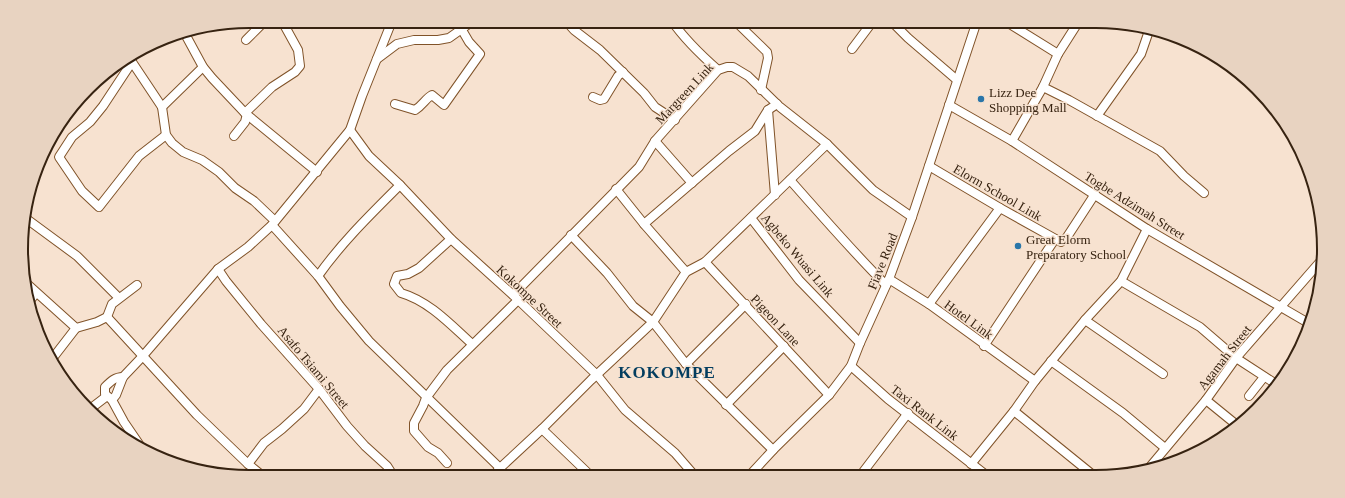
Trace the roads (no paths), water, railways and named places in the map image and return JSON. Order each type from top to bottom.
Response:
[{"type":"street","points":[[246,40],[259,28]]},
{"type":"street","points":[[234,136],[245,122],[246,113],[272,87],[295,72],[300,66],[298,50],[286,28]]},
{"type":"street","points":[[95,407],[116,395],[123,377],[218,269],[248,247],[273,223],[317,172],[350,130],[389,28]]},
{"type":"street","points":[[376,60],[397,44],[414,40],[438,40],[449,38],[464,28]]},
{"type":"street","points":[[572,28],[600,50],[644,93],[655,107],[675,120]]},
{"type":"street","points":[[677,28],[699,53],[718,70]]},
{"type":"street","points":[[742,28],[767,52],[768,58],[761,90]]},
{"type":"street","points":[[852,49],[868,28]]},
{"type":"street","points":[[898,28],[957,80]]},
{"type":"street","name":"Fiave Road","points":[[756,470],[773,450],[829,395],[851,366],[888,282],[912,217],[975,28]]},
{"type":"street","points":[[1016,28],[1058,54]]},
{"type":"street","points":[[1012,141],[1043,87],[1058,54],[1075,28]]},
{"type":"street","points":[[395,104],[415,110],[422,106],[432,95],[444,105],[480,54],[469,42],[462,30]]},
{"type":"street","points":[[1097,116],[1141,54],[1148,34]]},
{"type":"street","points":[[187,37],[203,66],[212,78],[246,113],[317,172]]},
{"type":"street","points":[[132,62],[162,107],[166,135],[172,143],[183,152],[202,160],[219,172],[235,188],[254,201],[318,276],[340,306],[369,341],[426,398],[500,468],[653,322],[686,272],[705,262],[827,144]]},
{"type":"street","points":[[130,63],[103,106],[90,122],[72,137],[59,157],[82,191],[99,207],[139,156],[166,135]]},
{"type":"street","points":[[162,107],[203,66]]},
{"type":"street","name":"Margreen Link","points":[[447,463],[438,453],[428,447],[414,431],[414,423],[424,406],[426,398],[447,370],[515,298],[545,263],[639,167],[656,141],[718,70],[727,67],[739,70],[748,76],[777,104],[827,144],[873,190],[912,217]]},
{"type":"street","points":[[593,97],[600,100],[604,99],[618,76],[623,72]]},
{"type":"street","points":[[1043,87],[1160,151],[1184,176],[1204,193]]},
{"type":"street","points":[[644,224],[755,131],[768,110],[777,104]]},
{"type":"street","name":"Togbe Adzimah Street","points":[[948,105],[1012,141],[1147,229],[1305,321]]},
{"type":"street","points":[[768,110],[775,195]]},
{"type":"street","name":"Kokompe Street","points":[[350,130],[369,156],[400,185],[450,239],[597,375],[625,410],[675,453],[690,470]]},
{"type":"street","points":[[656,141],[692,183]]},
{"type":"street","name":"Elorm School Link","points":[[929,166],[1055,239]]},
{"type":"street","name":"Hotel Link","points":[[790,180],[855,254],[888,282],[929,304],[984,346],[1035,381]]},
{"type":"street","points":[[318,276],[336,250],[400,185]]},
{"type":"street","points":[[616,189],[686,272]]},
{"type":"street","points":[[984,346],[1055,239],[1061,242],[1065,240],[1095,194]]},
{"type":"street","points":[[929,304],[1000,208]]},
{"type":"street","name":"Agbeko Wuasi Link","points":[[751,218],[799,280],[860,343]]},
{"type":"street","points":[[30,221],[77,256],[119,298]]},
{"type":"street","points":[[971,464],[1051,361],[1085,320],[1121,281],[1147,229]]},
{"type":"street","points":[[571,235],[607,273],[633,306],[653,322],[686,364],[773,450]]},
{"type":"street","points":[[450,239],[419,268],[408,274],[397,276],[394,284],[401,293],[423,303],[434,311],[472,344]]},
{"type":"street","name":"Pigeon Lane","points":[[705,262],[746,304],[829,395]]},
{"type":"street","name":"Agamah Street","points":[[1154,462],[1206,400],[1236,358],[1317,266]]},
{"type":"street","name":"Asafo Tsiami Street","points":[[218,269],[261,324],[319,389],[347,426],[390,470]]},
{"type":"street","points":[[1121,281],[1200,327],[1236,358],[1273,382]]},
{"type":"street","points":[[55,355],[76,328],[97,322],[107,317],[112,304],[137,285]]},
{"type":"street","points":[[32,288],[76,328]]},
{"type":"street","points":[[33,296],[36,293]]},
{"type":"street","points":[[686,364],[746,304]]},
{"type":"street","points":[[107,317],[142,357],[197,415],[255,470]]},
{"type":"street","points":[[1085,320],[1163,374]]},
{"type":"street","points":[[726,405],[784,346]]},
{"type":"street","points":[[1051,361],[1123,413],[1165,448]]},
{"type":"street","name":"Taxi Rank Link","points":[[851,366],[979,470]]},
{"type":"street","points":[[123,377],[117,377],[111,381],[105,387],[105,394],[110,398],[135,438]]},
{"type":"street","points":[[1249,396],[1264,377]]},
{"type":"street","points":[[248,464],[264,443],[282,429],[304,408],[319,389]]},
{"type":"street","points":[[1206,400],[1233,422]]},
{"type":"street","points":[[1014,410],[1087,470]]},
{"type":"street","points":[[867,470],[908,413]]},
{"type":"street","points":[[542,429],[585,470]]},
{"type":"place","name":"Lizz Dee Shopping Mall","points":[[981,99]]},
{"type":"place","name":"Great Elorm Preparatory School","points":[[1018,246]]},
{"type":"district","name":"KOKOMPE","points":[[667,372]]}]
